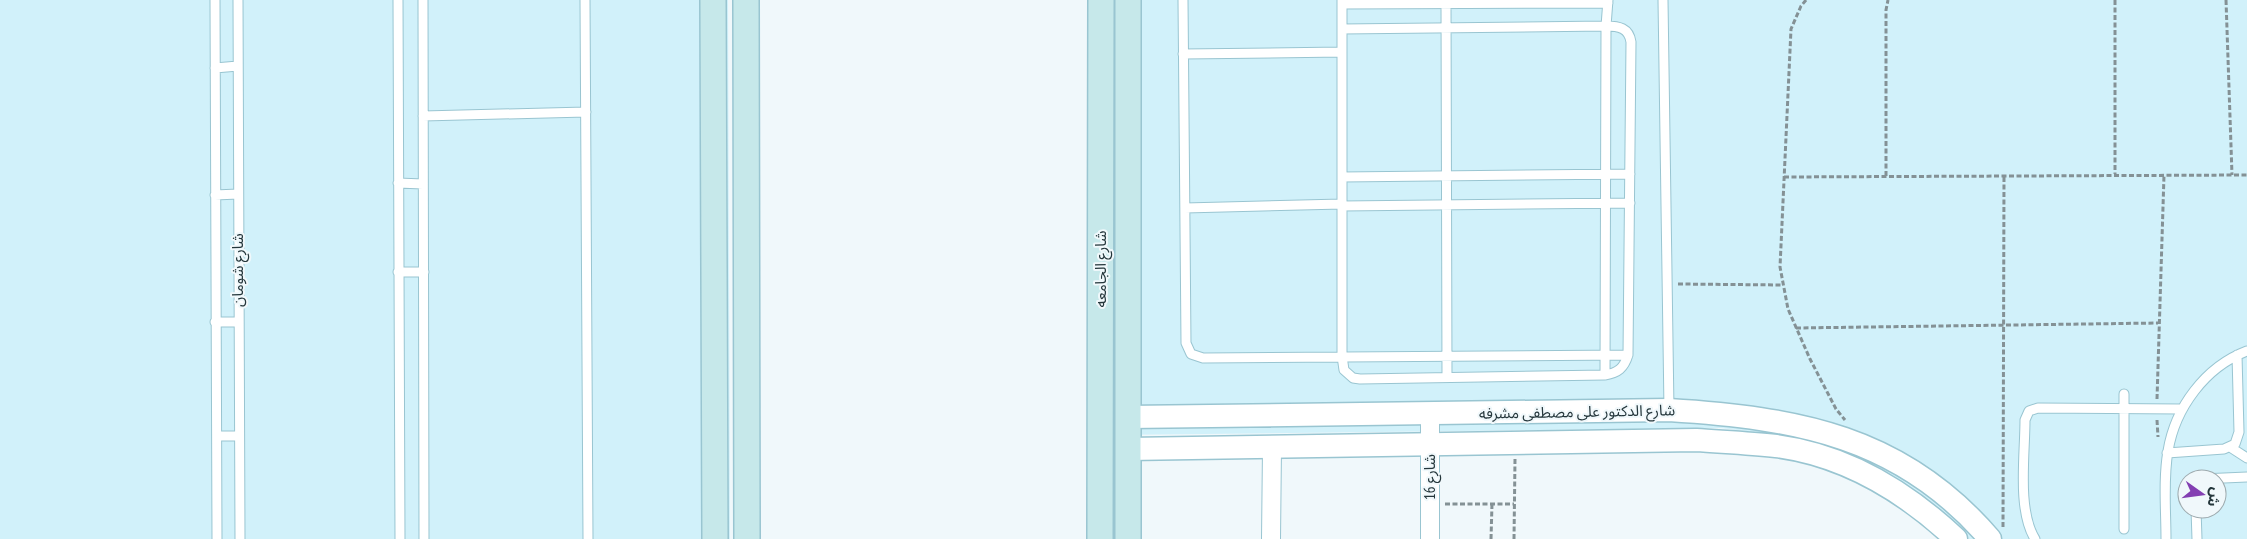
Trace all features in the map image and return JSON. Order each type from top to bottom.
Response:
[{"type":"main road","points":[[713,0],[715,539]]},
{"type":"main road","points":[[746,0],[746,539]]},
{"type":"main road","name":"شارع الجامعه","points":[[1100,539],[1101,0]]},
{"type":"main road","name":"شارع الجامعه","points":[[1128,0],[1128,539]]},
{"type":"main road","points":[[1101,41],[1128,41]]},
{"type":"street","name":"شارع الدكتور على مصطفى مشرفه","points":[[1128,417],[1669,410],[1743,416],[1786,422],[1825,431],[1868,447],[1906,467],[1997,534]]},
{"type":"street","name":"شارع 16","points":[[1430,414],[1430,539]]},
{"type":"street","name":"شارع الدكتور على مصطفى مشرفه","points":[[1128,449],[1430,446],[1696,440],[1778,446],[1850,467],[1894,490],[1931,516],[1956,539]]},
{"type":"street","points":[[1271,539],[1272,448]]},
{"type":"lane","name":"شارع شومان","points":[[215,0],[217,539]]},
{"type":"lane","name":"شارع شومان","points":[[238,0],[240,539]]},
{"type":"lane","points":[[398,0],[400,539]]},
{"type":"lane","points":[[423,0],[424,539]]},
{"type":"lane","points":[[585,0],[588,539]]},
{"type":"lane","points":[[1183,0],[1186,343],[1191,354],[1203,358],[1628,355]]},
{"type":"lane","points":[[1664,0],[1669,410]]},
{"type":"lane","points":[[1342,29],[1606,26],[1620,26],[1630,35],[1628,355],[1626,363],[1621,369],[1613,374],[1605,375],[1353,378],[1344,370],[1342,356],[1342,205],[1342,178],[1342,52],[1342,29],[1342,2],[1422,2],[1446,5],[1608,1],[1606,26],[1605,375]]},
{"type":"lane","points":[[1446,5],[1447,377]]},
{"type":"lane","points":[[1184,54],[1342,52]]},
{"type":"lane","points":[[215,68],[238,66]]},
{"type":"lane","points":[[423,116],[586,112]]},
{"type":"lane","points":[[1342,178],[1630,174]]},
{"type":"lane","points":[[398,183],[423,184]]},
{"type":"lane","points":[[215,195],[238,194]]},
{"type":"lane","points":[[1185,208],[1630,203]]},
{"type":"lane","points":[[398,272],[424,272]]},
{"type":"lane","points":[[215,322],[238,322]]},
{"type":"lane","points":[[2166,539],[2167,453],[2176,422],[2182,409],[2201,383],[2237,355],[2247,351]]},
{"type":"lane","points":[[2167,453],[2230,448],[2235,444],[2239,432],[2237,355]]},
{"type":"lane","points":[[2124,394],[2124,529]]},
{"type":"lane","points":[[2035,539],[2027,525],[2024,510],[2026,415],[2033,409],[2038,408],[2182,409]]},
{"type":"lane","points":[[217,436],[239,436]]},
{"type":"lane","points":[[2230,448],[2247,458]]},
{"type":"lane","points":[[2227,477],[2247,476]]},
{"type":"lane","points":[[2196,519],[2196,539]]},
{"type":"path","points":[[1806,0],[1790,29],[1780,267],[1788,309],[1796,328],[1836,409],[1847,422]]},
{"type":"path","points":[[1886,176],[1886,10],[1888,0]]},
{"type":"path","points":[[2115,0],[2115,175]]},
{"type":"path","points":[[2226,0],[2232,175]]},
{"type":"path","points":[[1997,534],[2004,325],[2004,175]]},
{"type":"path","points":[[2164,175],[2158,323],[2157,408],[2158,439],[2167,453]]},
{"type":"path","points":[[1784,176],[2247,175]]},
{"type":"path","points":[[1668,284],[1783,285]]},
{"type":"path","points":[[1796,328],[2158,323]]},
{"type":"path","points":[[1514,539],[1515,444]]},
{"type":"path","points":[[1430,504],[1514,504]]},
{"type":"path","points":[[1491,539],[1492,504]]},
{"type":"shaded area","points":[[0,0],[728,0],[730,539],[0,539]]},
{"type":"shaded area","points":[[1110,0],[2247,0],[2247,539],[1969,539],[1929,500],[1865,462],[1789,436],[1721,428],[1112,435]]}]
